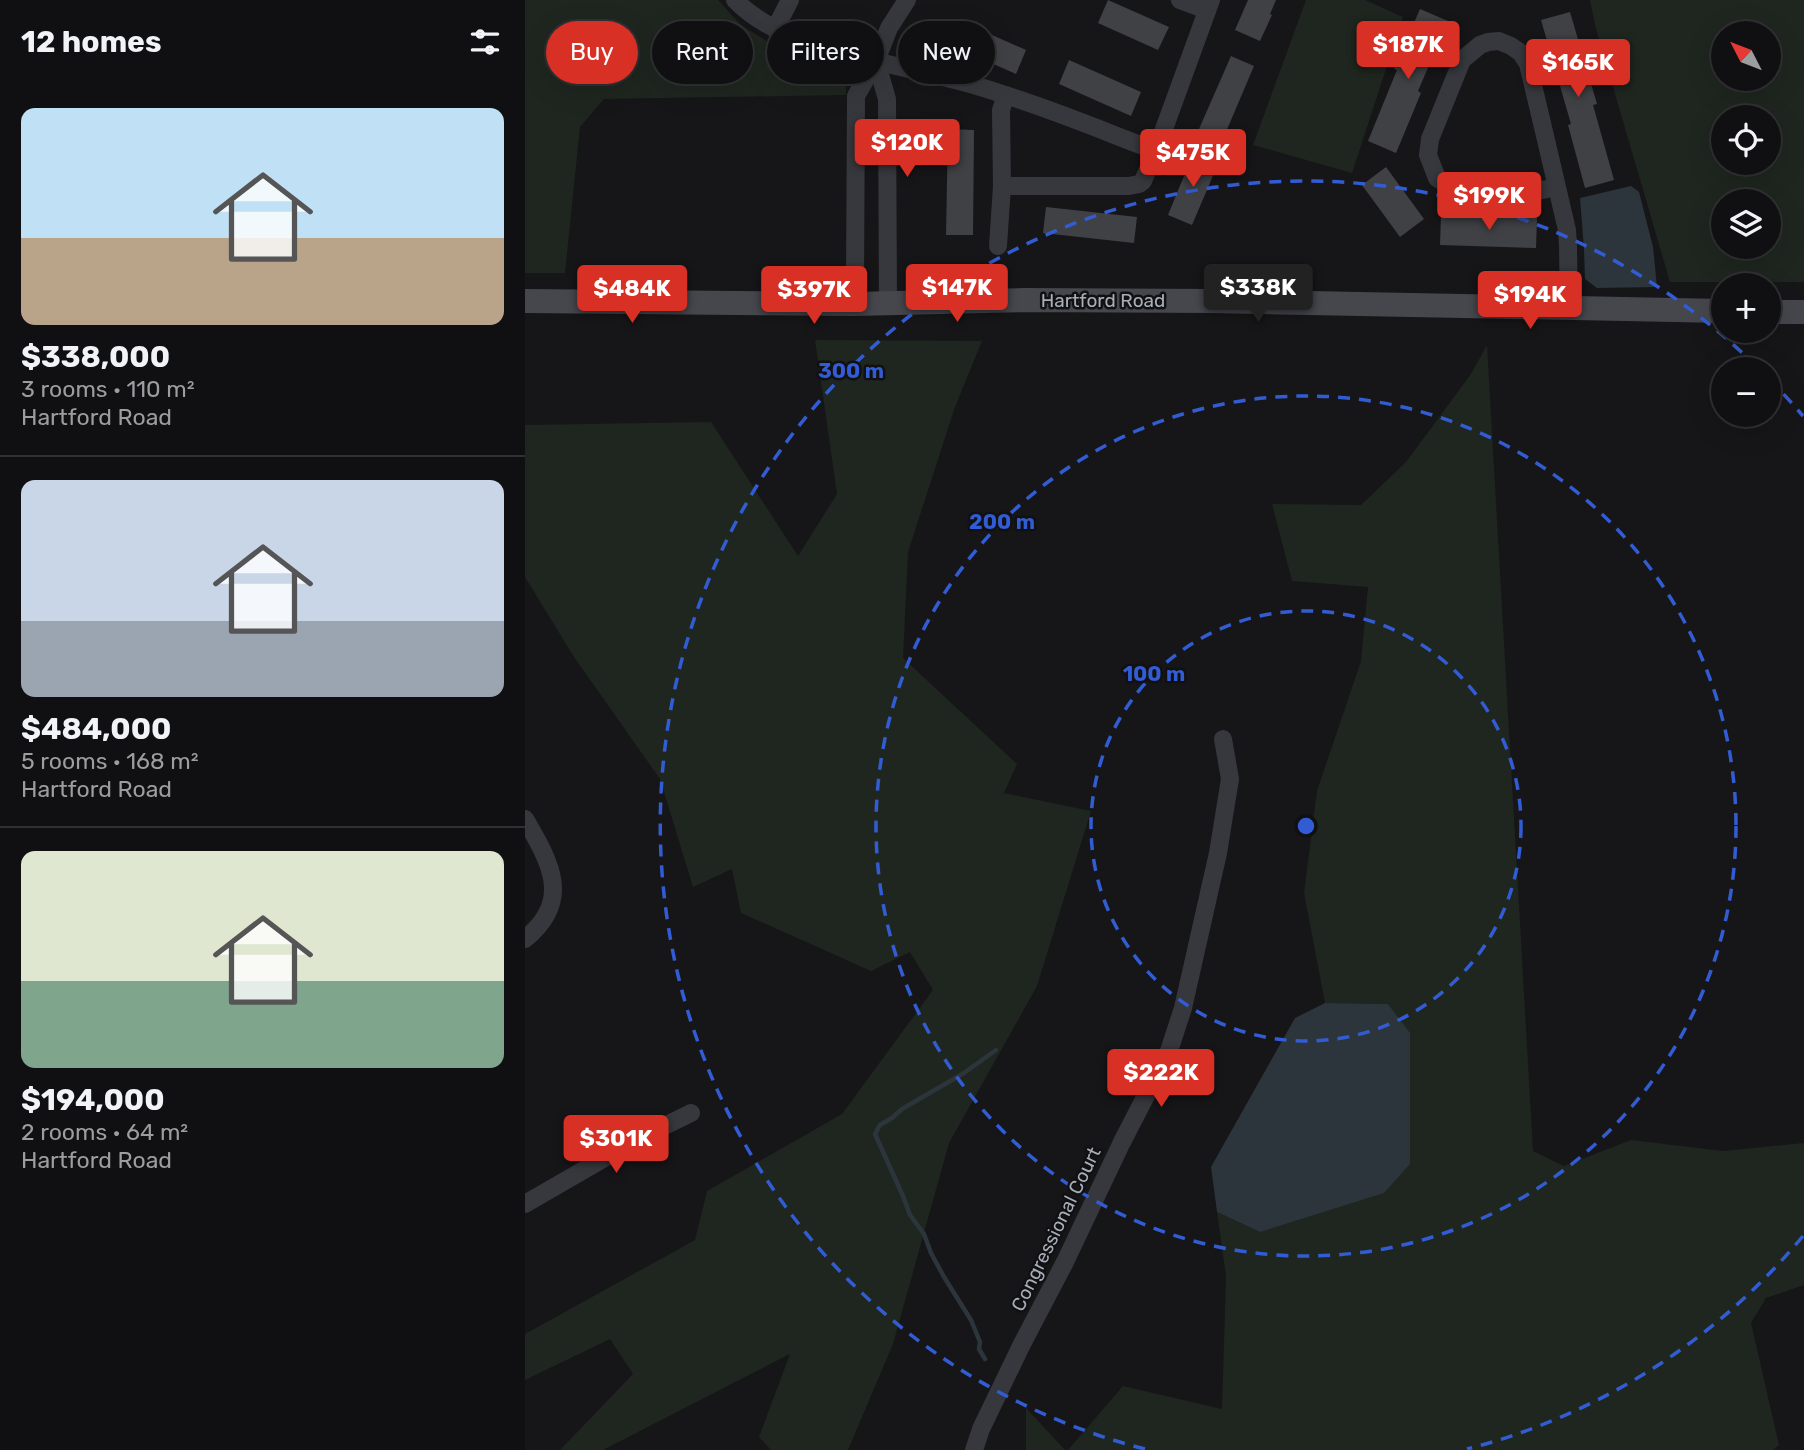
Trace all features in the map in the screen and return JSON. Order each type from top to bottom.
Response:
[{"type":"main road","name":"Hartford Road","points":[[525,301],[853,304],[1211,300],[1711,311]]},
{"type":"main road","points":[[1781,312],[1804,312]]},
{"type":"street","points":[[735,0],[748,13],[767,24]]},
{"type":"street","points":[[779,21],[790,0]]},
{"type":"street","points":[[884,41],[907,0]]},
{"type":"street","points":[[1002,186],[1135,186],[1143,181],[1209,5],[1180,0]]},
{"type":"street","points":[[1556,187],[1538,191],[1464,190],[1437,178],[1428,155],[1430,139],[1462,60],[1480,45],[1488,41],[1499,41],[1521,53],[1528,64],[1556,187],[1569,246],[1569,309]]},
{"type":"street","points":[[884,63],[1006,95],[1156,151]]},
{"type":"street","points":[[853,304],[856,96],[863,84]]},
{"type":"street","points":[[883,84],[887,99],[888,303]]},
{"type":"street","points":[[999,246],[1002,186],[1001,110],[1006,95]]},
{"type":"street","name":"Congressional Court","points":[[974,1450],[981,1429],[1022,1344],[1169,1051],[1183,1008],[1218,853],[1230,779],[1223,739]]},
{"type":"street","points":[[525,819],[545,854],[553,884],[548,910],[534,932],[525,939]]},
{"type":"street","points":[[525,1204],[691,1113]]},
{"type":"shaded area","points":[[525,0],[718,0],[737,21],[652,21],[652,84],[753,84],[753,32],[767,41],[767,84],[846,84],[846,95],[604,99],[580,127],[565,273],[525,273]]},
{"type":"shaded area","points":[[1306,0],[1365,0],[1403,17],[1352,173],[1253,145]]},
{"type":"shaded area","points":[[1590,0],[1804,0],[1804,282],[1781,282],[1781,273],[1711,273],[1711,282],[1670,282],[1596,29]]},
{"type":"shaded area","points":[[1631,186],[1639,192],[1653,247],[1657,287],[1597,288],[1585,279],[1580,198]]},
{"type":"shaded area","points":[[815,340],[982,341],[955,407],[908,552],[903,658],[1017,764],[1004,793],[1091,811],[1037,986],[949,1143],[893,1344],[848,1450],[771,1450],[759,1437],[790,1354],[603,1450],[560,1450],[633,1374],[610,1339],[525,1380],[525,1334],[695,1240],[707,1191],[842,1114],[933,990],[910,952],[871,971],[741,913],[732,869],[693,887],[660,779],[574,657],[525,577],[525,425],[711,422],[798,556],[837,494]]},
{"type":"shaded area","points":[[1487,345],[1533,1151],[1564,1166],[1631,1140],[1723,1151],[1804,1143],[1804,1285],[1766,1298],[1751,1323],[1779,1445],[1773,1450],[1068,1450],[1123,1386],[1222,1409],[1226,1276],[1217,1212],[1260,1232],[1388,1004],[1325,1003],[1304,893],[1317,791],[1361,661],[1368,587],[1292,581],[1272,504],[1361,505],[1406,462],[1471,374]]},
{"type":"shaded area","points":[[1325,1003],[1388,1004],[1410,1033],[1410,1164],[1384,1193],[1260,1232],[1217,1212],[1211,1167],[1295,1018]]},
{"type":"shaded area","points":[[1026,1408],[1065,1450],[1026,1450]]},
{"type":"building","points":[[1108,0],[1169,27],[1158,50],[1098,23]]},
{"type":"building","points":[[1248,0],[1276,0],[1260,41],[1235,30]]},
{"type":"building","points":[[1420,9],[1448,21],[1418,91],[1421,93],[1396,153],[1368,141],[1397,70],[1394,69]]},
{"type":"building","points":[[1570,12],[1597,104],[1593,105],[1614,180],[1585,188],[1568,125],[1571,124],[1541,20]]},
{"type":"building","points":[[995,36],[1026,50],[1016,74],[995,65]]},
{"type":"building","points":[[1231,56],[1254,66],[1223,139],[1199,129]]},
{"type":"building","points":[[1069,60],[1141,92],[1131,116],[1059,84]]},
{"type":"building","points":[[948,129],[974,130],[973,235],[946,235]]},
{"type":"building","points":[[1193,154],[1218,164],[1192,225],[1168,215]]},
{"type":"building","points":[[1386,167],[1424,219],[1400,237],[1362,185]]},
{"type":"building","points":[[1046,207],[1137,217],[1134,243],[1043,233]]},
{"type":"building","points":[[1441,215],[1537,218],[1536,248],[1440,245]]},
{"type":"waterway","points":[[985,1359],[979,1349],[980,1342],[971,1320],[944,1277],[924,1234],[910,1215],[875,1134],[880,1125],[902,1109],[964,1073],[996,1050]]}]
